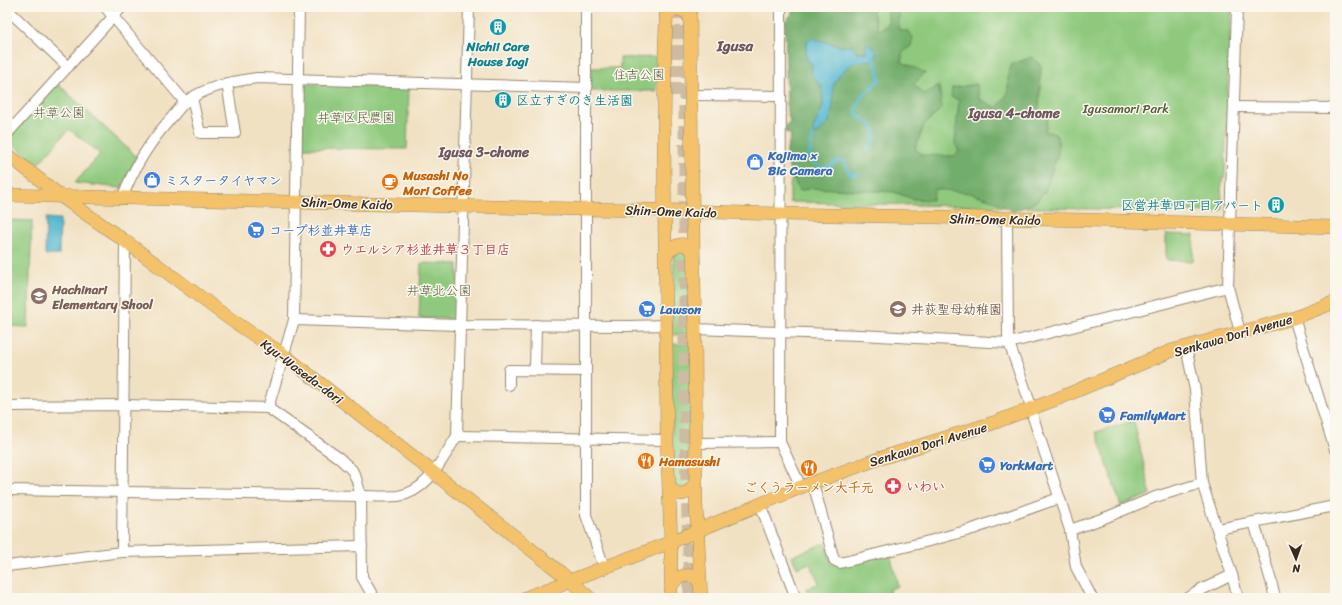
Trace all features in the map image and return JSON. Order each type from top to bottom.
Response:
[{"type":"main road","points":[[671,592],[671,542],[667,440],[664,86],[667,11],[680,9],[690,11],[695,328],[696,530],[701,598]]},
{"type":"main road","name":"Kyu-Waseda-dori","points":[[7,154],[62,197],[227,316],[284,355],[570,580],[590,598]]},
{"type":"main road","name":"Shin-Ome Kaido","points":[[7,195],[1335,227]]},
{"type":"main road","points":[[666,256],[669,249],[680,244],[688,246],[693,252]]},
{"type":"main road","name":"Senkawa Dori Avenue","points":[[525,598],[671,542],[696,530],[807,485],[878,459],[961,435],[1032,409],[1171,351],[1294,318],[1335,302]]},
{"type":"main road","points":[[669,486],[676,493],[681,494],[690,491],[696,481]]},
{"type":"main road","points":[[671,592],[676,578],[684,575],[694,576],[700,583]]},
{"type":"street","points":[[105,7],[189,100],[200,133],[235,133],[227,83]]},
{"type":"street","points":[[7,134],[122,7]]},
{"type":"street","points":[[268,408],[294,320],[299,7]]},
{"type":"street","points":[[7,490],[398,496],[420,486],[434,473],[457,436],[469,7]]},
{"type":"street","points":[[586,7],[586,515],[604,567]]},
{"type":"street","points":[[781,7],[780,442],[807,485],[834,560],[840,562],[973,529],[1059,498]]},
{"type":"street","points":[[1237,7],[1228,286],[1240,332]]},
{"type":"street","points":[[7,9],[68,67]]},
{"type":"street","points":[[122,198],[127,186],[158,133],[189,100],[227,83],[257,78],[297,78],[587,88]]},
{"type":"street","points":[[692,95],[781,96]]},
{"type":"street","points":[[1234,107],[1335,108]]},
{"type":"street","points":[[1007,219],[1009,343],[1032,409],[1070,530],[1076,567],[1092,598]]},
{"type":"street","points":[[122,552],[125,241]]},
{"type":"street","points":[[695,328],[1009,343],[1228,286]]},
{"type":"street","points":[[1294,318],[1335,449]]},
{"type":"street","points":[[294,320],[460,325],[667,325]]},
{"type":"street","points":[[535,370],[536,325]]},
{"type":"street","points":[[1186,347],[1195,390],[1202,483],[1218,529],[1238,598]]},
{"type":"street","points":[[509,385],[509,370],[586,371]]},
{"type":"street","points":[[7,406],[268,408],[340,458],[352,470],[361,496],[362,577],[374,598]]},
{"type":"street","points":[[457,436],[667,440]]},
{"type":"street","points":[[696,442],[780,442]]},
{"type":"street","points":[[1070,530],[1107,517],[1155,496],[1202,483]]},
{"type":"street","points":[[760,504],[796,598]]},
{"type":"street","points":[[1218,529],[1335,506]]},
{"type":"street","points":[[1254,522],[1275,598]]},
{"type":"street","points":[[7,566],[122,552],[362,546]]},
{"type":"street","points":[[1188,598],[1232,575]]},
{"type":"green space","points":[[791,7],[873,7],[878,30],[888,25],[888,13],[884,7],[901,7],[899,14],[899,30],[908,31],[913,37],[911,46],[902,53],[902,62],[925,73],[914,84],[924,94],[939,86],[942,108],[924,125],[915,149],[923,155],[954,156],[959,152],[955,143],[959,100],[951,97],[952,88],[977,84],[979,99],[997,108],[1008,93],[1008,75],[1012,64],[1032,57],[1041,66],[1039,111],[1048,117],[1045,131],[1058,135],[1058,153],[1045,192],[1035,202],[1013,212],[993,200],[970,193],[935,189],[932,200],[913,199],[894,192],[812,188],[799,191],[787,161],[787,148],[791,135],[785,132],[786,126],[790,121],[787,112],[785,21],[793,13]]},
{"type":"green space","name":"Igusamori Park","points":[[792,7],[1232,7],[1228,66],[1225,173],[1221,189],[1223,209],[1219,212],[790,202],[790,186],[793,174],[791,118]]},
{"type":"green space","name":"住吉公園","points":[[656,57],[656,91],[591,91],[591,68],[620,68],[620,58]]},
{"type":"green space","name":"井草公園","points":[[58,84],[138,158],[121,188],[75,183],[100,154],[69,129],[38,164],[7,140]]},
{"type":"green space","name":"井草区民農園","points":[[306,84],[409,87],[407,149],[302,148],[303,87]]},
{"type":"green space","points":[[7,220],[32,221],[28,327],[7,326]]},
{"type":"green space","points":[[1166,234],[1194,235],[1193,261],[1166,260]]},
{"type":"green space","points":[[679,250],[687,251],[691,334],[671,335],[674,276],[673,256]]},
{"type":"green space","name":"井草北公園","points":[[421,263],[458,264],[457,316],[453,319],[419,318]]},
{"type":"green space","points":[[670,344],[692,344],[693,424],[689,446],[690,483],[685,488],[677,488],[673,482]]},
{"type":"green space","points":[[1134,421],[1150,492],[1149,495],[1121,506],[1096,432]]},
{"type":"green space","points":[[825,543],[832,563],[890,553],[898,586],[890,589],[889,598],[810,598],[806,589],[819,583],[810,563],[797,568],[792,556]]},
{"type":"water","points":[[812,38],[843,47],[853,45],[856,53],[867,52],[865,43],[873,47],[877,52],[875,60],[854,62],[840,74],[833,86],[833,107],[829,122],[819,133],[813,135],[813,129],[823,106],[822,87],[811,74],[812,64],[806,59],[806,41]]},
{"type":"water","points":[[46,218],[60,219],[59,255],[45,255]]},
{"type":"waterway","points":[[867,151],[875,140],[873,126],[856,114],[861,97],[880,79],[875,60]]},
{"type":"waterway","points":[[813,135],[809,156],[818,168],[828,167],[837,161],[844,161],[849,173],[852,175],[858,174]]},
{"type":"tunnel","points":[[677,7],[677,98]]},
{"type":"tunnel","points":[[685,87],[685,399],[690,598]]},
{"type":"place","name":"Nichii Care House Iogi","points":[[498,27]]},
{"type":"place","name":"区立すぎのき生活園","points":[[503,100]]},
{"type":"place","name":"Kojima × Bic Camera","points":[[755,162]]},
{"type":"place","name":"ミスタータイヤマン","points":[[152,180]]},
{"type":"place","name":"Musashi No Mori Coffee","points":[[390,182]]},
{"type":"place","name":"区営井草四丁目アパート","points":[[1276,205]]},
{"type":"place","name":"コープ杉並井草店","points":[[256,230]]},
{"type":"place","name":"ウエルシア杉並井草３丁目店","points":[[328,249]]},
{"type":"place","name":"Hachinari Elementary Shool","points":[[39,296]]},
{"type":"place","name":"Lawson","points":[[647,309]]},
{"type":"place","name":"井荻聖母幼稚園","points":[[898,309]]},
{"type":"place","name":"FamilyMart","points":[[1107,415]]},
{"type":"place","name":"Hamasushi","points":[[646,461]]},
{"type":"place","name":"YorkMart","points":[[987,465]]},
{"type":"place","name":"ごくうラーメン大千元","points":[[809,468]]},
{"type":"place","name":"いわい","points":[[893,486]]},
{"type":"district","name":"Igusa","points":[[735,46]]},
{"type":"district","name":"Igusa 4-chome","points":[[1014,113]]},
{"type":"district","name":"Igusa 3-chome","points":[[484,152]]}]
